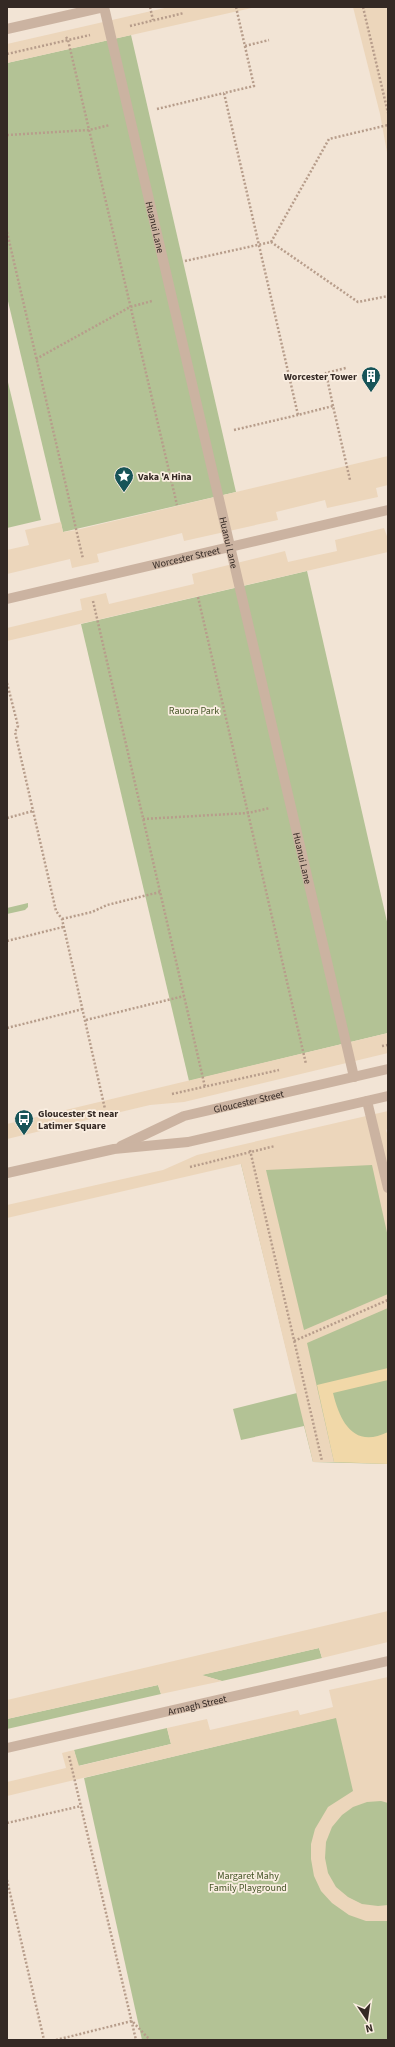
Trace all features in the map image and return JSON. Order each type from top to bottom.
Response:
[{"type":"street","points":[[7,30],[104,7]]},
{"type":"street","name":"Huanui Lane","points":[[104,7],[354,1077]]},
{"type":"street","name":"Worcester Street","points":[[7,599],[388,510]]},
{"type":"street","name":"Gloucester Street","points":[[114,1149],[184,1116],[388,1069]]},
{"type":"street","name":"Gloucester Street","points":[[7,1173],[114,1149],[188,1142],[388,1096]]},
{"type":"street","points":[[367,1101],[388,1188]]},
{"type":"street","name":"Armagh Street","points":[[7,1748],[388,1661]]},
{"type":"path","points":[[150,7],[153,20]]},
{"type":"path","points":[[158,109],[254,86],[236,7]]},
{"type":"path","points":[[363,7],[388,114]]},
{"type":"path","points":[[68,40],[177,506]]},
{"type":"path","points":[[245,46],[269,40]]},
{"type":"path","points":[[224,93],[298,415]]},
{"type":"path","points":[[7,135],[89,130],[130,120]]},
{"type":"path","points":[[271,242],[329,139],[388,125]]},
{"type":"path","points":[[7,232],[84,565]]},
{"type":"path","points":[[164,266],[271,242],[358,302],[388,296]]},
{"type":"path","points":[[36,359],[130,307],[172,296]]},
{"type":"path","points":[[346,368],[326,373],[350,480]]},
{"type":"path","points":[[234,430],[333,406]]},
{"type":"path","points":[[92,597],[205,1087]]},
{"type":"path","points":[[198,597],[306,1064]]},
{"type":"path","points":[[7,683],[18,726],[15,732],[56,910],[62,919],[105,1109]]},
{"type":"path","points":[[143,819],[248,813],[290,804]]},
{"type":"path","points":[[7,818],[34,811]]},
{"type":"path","points":[[62,919],[160,892]]},
{"type":"path","points":[[7,940],[64,928]]},
{"type":"path","points":[[86,1020],[184,996]]},
{"type":"path","points":[[7,1028],[83,1009]]},
{"type":"path","points":[[349,1054],[388,1045]]},
{"type":"path","points":[[299,1066],[313,1062]]},
{"type":"path","points":[[172,1094],[284,1069]]},
{"type":"path","points":[[190,1167],[281,1145]]},
{"type":"path","points":[[250,1152],[322,1461]]},
{"type":"path","points":[[294,1341],[388,1300]]},
{"type":"path","points":[[64,1734],[136,2040]]},
{"type":"path","points":[[7,1823],[81,1806]]},
{"type":"path","points":[[7,1880],[44,2040]]},
{"type":"path","points":[[56,2040],[132,2021]]},
{"type":"path","points":[[132,2021],[150,2040]]},
{"type":"green space","points":[[131,35],[236,492],[63,532],[7,297],[7,63]]},
{"type":"green space","points":[[7,378],[41,520],[7,528]]},
{"type":"green space","name":"Rauora Park","points":[[307,571],[388,926],[388,1033],[189,1081],[81,624]]},
{"type":"green space","points":[[28,903],[28,907],[25,910],[7,914],[7,908]]},
{"type":"green space","points":[[388,1137],[388,1464],[313,1462],[304,1426],[241,1440],[233,1409],[297,1393],[241,1164]]},
{"type":"green space","points":[[319,1648],[322,1658],[222,1681],[201,1675]]},
{"type":"green space","points":[[158,1685],[161,1694],[7,1729],[7,1719]]},
{"type":"green space","name":"Margaret Mahy Family Playground","points":[[388,1705],[388,2040],[142,2040],[84,1778]]},
{"type":"green space","points":[[167,1728],[171,1744],[78,1766],[74,1750]]},
{"type":"sand","points":[[388,1368],[388,1380],[333,1393],[340,1414],[350,1430],[358,1435],[366,1437],[376,1436],[388,1432],[388,1464],[334,1462],[317,1385]]},
{"type":"shaded area","points":[[169,7],[256,7],[7,63],[7,44]]},
{"type":"shaded area","points":[[353,7],[388,7],[388,158],[380,114]]},
{"type":"shaded area","points":[[388,456],[388,485],[376,488],[378,497],[327,508],[325,500],[276,512],[278,520],[184,541],[182,533],[97,554],[99,562],[72,568],[70,559],[7,574],[7,550],[29,545],[25,530],[61,522],[63,532],[76,530]]},
{"type":"shaded area","points":[[384,528],[388,539],[388,552],[7,641],[7,628],[82,610],[80,599],[106,593],[109,604],[194,584],[192,574],[285,551],[288,562],[337,551],[335,540]]},
{"type":"shaded area","points":[[388,1033],[388,1053],[184,1102],[150,1105],[7,1139],[7,1124]]},
{"type":"shaded area","points":[[388,1111],[388,1129],[386,1130],[388,1137],[388,1237],[372,1165],[266,1170],[304,1330],[388,1294],[388,1308],[307,1343],[334,1462],[313,1462],[241,1164],[7,1218],[7,1205],[163,1170],[197,1155]]},
{"type":"shaded area","points":[[388,1611],[388,1642],[322,1658],[319,1648],[202,1675],[222,1681],[161,1694],[158,1685],[7,1719],[7,1700]]},
{"type":"shaded area","points":[[388,1677],[388,1803],[381,1801],[367,1802],[353,1807],[342,1815],[332,1827],[326,1842],[325,1858],[328,1873],[336,1887],[348,1897],[362,1904],[378,1906],[388,1905],[388,1921],[366,1921],[349,1915],[332,1903],[321,1891],[314,1876],[311,1859],[311,1844],[315,1829],[328,1807],[353,1791],[336,1718],[7,1796],[7,1782],[66,1768],[62,1753],[74,1750],[79,1766],[171,1744],[167,1728],[207,1719],[210,1730],[298,1710],[300,1715],[333,1707],[329,1690]]},
{"type":"place","name":"Worcester Tower","points":[[371,393]]},
{"type":"place","name":"Vaka 'A Hina","points":[[124,493]]},
{"type":"place","name":"Gloucester St near Latimer Square","points":[[24,1136]]}]
